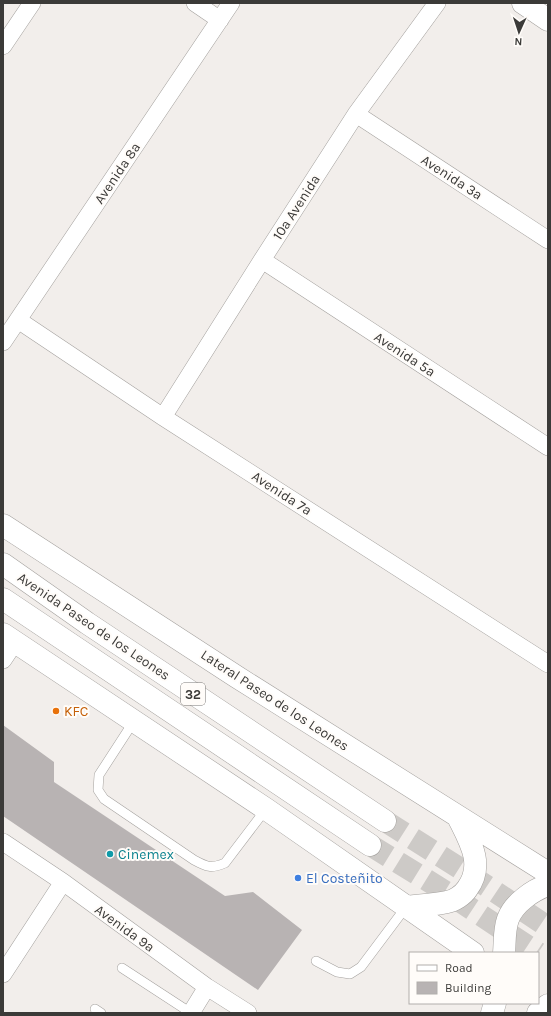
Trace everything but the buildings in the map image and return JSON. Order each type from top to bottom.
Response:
[{"type":"street","points":[[3,46],[32,3]]},
{"type":"street","points":[[194,3],[220,20]]},
{"type":"street","name":"Avenida 8a","points":[[3,342],[231,3]]},
{"type":"street","name":"10a Avenida","points":[[163,417],[356,114],[437,3]]},
{"type":"street","points":[[523,3],[548,20]]},
{"type":"street","name":"Avenida 3a","points":[[356,114],[548,240]]},
{"type":"street","name":"Avenida 5a","points":[[262,260],[548,448]]},
{"type":"street","name":"Avenida 7a","points":[[18,320],[163,417],[548,664]]},
{"type":"street","name":"Lateral Paseo de los Leones","points":[[3,525],[458,817],[548,873]]},
{"type":"street","name":"Avenida Paseo de los Leones","points":[[3,564],[87,623],[385,821]]},
{"type":"street","name":"Avenida Paseo de los Leones","points":[[3,599],[370,845]]},
{"type":"street","points":[[3,660],[9,638],[266,809],[472,952]]},
{"type":"street","points":[[406,907],[448,902],[464,894],[473,881],[476,866],[474,849],[458,817]]},
{"type":"street","name":"Avenida 9a","points":[[3,842],[63,882],[207,987],[248,1013]]},
{"type":"street","points":[[3,974],[63,882]]},
{"type":"street","points":[[504,952],[508,919],[515,908],[527,896],[548,885]]},
{"type":"street","points":[[191,1013],[207,987]]},
{"type":"street","points":[[538,1013],[548,1004],[539,997]]},
{"type":"lane","points":[[134,721],[99,775],[98,790],[104,799],[194,860],[207,867],[217,867],[225,863],[266,809]]},
{"type":"lane","points":[[316,961],[337,972],[350,974],[361,967],[406,907]]},
{"type":"lane","points":[[122,968],[191,1013]]},
{"type":"tunnel","points":[[385,821],[548,927]]},
{"type":"tunnel","points":[[370,845],[446,892],[536,952]]},
{"type":"place","name":"KFC","points":[[56,711]]},
{"type":"place","name":"Cinemex","points":[[110,854]]},
{"type":"place","name":"El Costeñito","points":[[298,878]]}]
